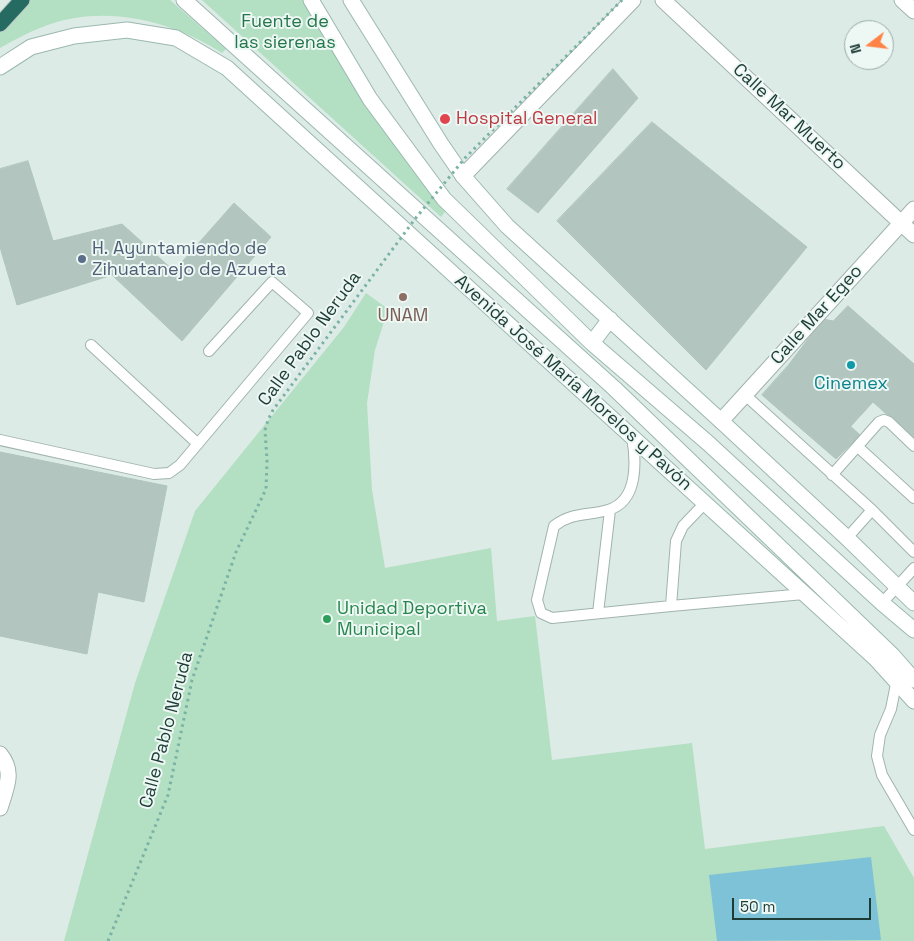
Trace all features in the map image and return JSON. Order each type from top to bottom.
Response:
[{"type":"highway","points":[[0,24],[22,0]]},
{"type":"main road","name":"Avenida José María Morelos y Pavón","points":[[184,0],[614,388],[903,667],[914,680]]},
{"type":"main road","points":[[311,0],[370,99],[444,199],[592,343],[708,443],[882,604],[914,630]]},
{"type":"main road","points":[[351,0],[401,82],[463,176],[507,226],[721,421],[914,603]]},
{"type":"main road","points":[[463,176],[633,0]]},
{"type":"main road","name":"Calle Mar Muerto","points":[[663,0],[914,235]]},
{"type":"main road","points":[[902,0],[914,11]]},
{"type":"main road","name":"Avenida José María Morelos y Pavón","points":[[0,67],[31,47],[74,36],[127,30],[176,38],[227,68],[876,659],[914,701]]},
{"type":"main road","name":"Calle Mar Egeo","points":[[721,421],[914,209]]},
{"type":"main road","points":[[421,244],[434,226]]},
{"type":"main road","points":[[592,343],[610,319]]},
{"type":"main road","points":[[0,808],[9,776],[3,757]]},
{"type":"lane","points":[[0,440],[154,474],[169,473],[180,465],[308,313],[272,282],[209,351]]},
{"type":"lane","points":[[91,345],[198,444]]},
{"type":"lane","points":[[744,394],[872,510],[914,552]]},
{"type":"lane","points":[[832,475],[879,422],[884,420],[889,422],[914,446]]},
{"type":"lane","points":[[632,436],[635,458],[634,479],[624,500],[610,510],[564,518],[554,526],[537,600],[541,613],[552,618],[804,594]]},
{"type":"lane","points":[[858,447],[914,498]]},
{"type":"lane","points":[[671,606],[676,542],[683,526],[705,503]]},
{"type":"lane","points":[[598,613],[610,510]]},
{"type":"lane","points":[[847,538],[872,510]]},
{"type":"lane","points":[[882,604],[914,568]]},
{"type":"lane","points":[[903,667],[896,682],[891,709],[880,736],[877,756],[882,775],[914,830]]},
{"type":"path","name":"Calle Pablo Neruda","points":[[108,941],[168,795],[192,680],[236,552],[266,489],[265,430],[273,410],[415,218],[459,166],[622,0]]},
{"type":"green space","points":[[29,0],[170,0],[226,49],[222,53],[202,41],[159,24],[113,16],[68,19],[39,28],[0,48],[0,32]]},
{"type":"green space","name":"Fuente de las sierenas","points":[[202,0],[304,0],[332,51],[385,128],[447,209],[441,217]]},
{"type":"green space","name":"Unidad Deportiva Municipal","points":[[366,293],[388,309],[375,350],[367,403],[372,490],[385,568],[491,548],[497,621],[535,616],[552,760],[692,743],[705,849],[884,826],[914,878],[914,941],[64,941],[135,683],[195,511],[344,327]]},
{"type":"water","points":[[871,857],[881,940],[717,941],[709,875]]},
{"type":"building","points":[[613,69],[638,98],[538,213],[507,189]]},
{"type":"building","points":[[652,122],[807,247],[706,370],[557,221]]},
{"type":"building","name":"H. Ayuntamiendo de Zihuatanejo de Azueta","points":[[28,161],[53,241],[122,224],[174,271],[234,203],[271,237],[182,341],[112,275],[17,305],[0,247],[0,169]]},
{"type":"building","points":[[848,306],[914,364],[914,439],[873,402],[851,426],[787,367],[823,319],[833,321]]},
{"type":"building","points":[[787,367],[860,435],[836,459],[762,395]]},
{"type":"building","points":[[0,452],[167,486],[144,602],[98,592],[87,654],[0,636]]},
{"type":"place","name":"Hospital General","points":[[445,119]]},
{"type":"place","name":"H. Ayuntamiendo de Zihuatanejo de Azueta","points":[[82,259]]},
{"type":"place","name":"UNAM","points":[[403,297]]},
{"type":"place","name":"Cinemex","points":[[851,365]]},
{"type":"place","name":"Unidad Deportiva Municipal","points":[[327,619]]}]
